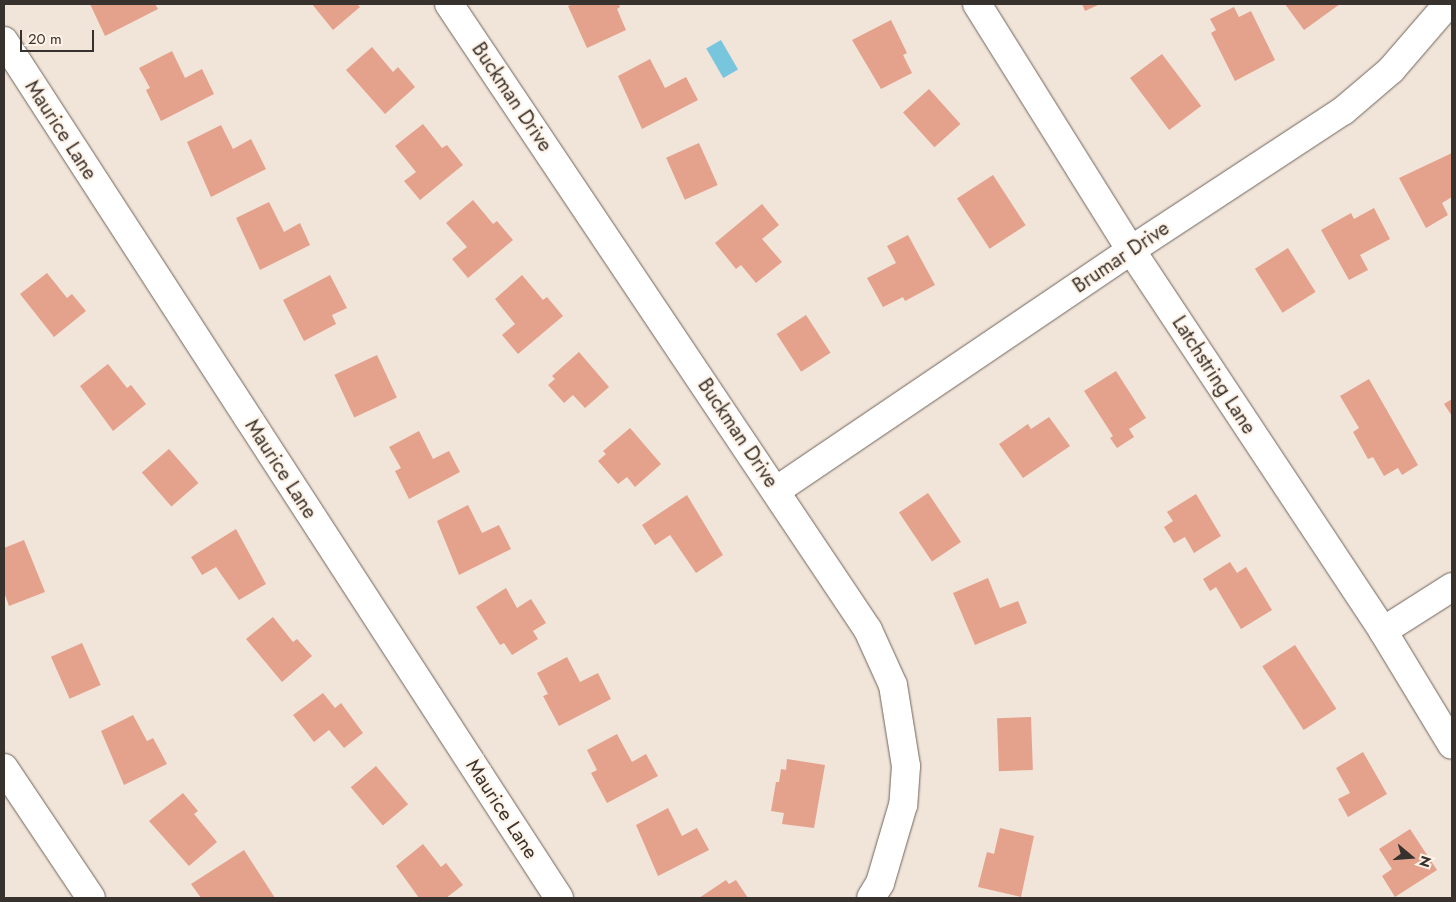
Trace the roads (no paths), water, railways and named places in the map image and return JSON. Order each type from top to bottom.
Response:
[{"type":"street","name":"Buckman Drive","points":[[449,4],[777,490],[868,630],[893,685],[906,766],[903,805],[886,865],[871,898]]},
{"type":"street","name":"Latchstring Lane","points":[[977,4],[1131,250],[1383,631],[1452,745]]},
{"type":"street","name":"Brumar Drive","points":[[777,490],[1131,250],[1343,111],[1391,70],[1448,4]]},
{"type":"street","name":"Maurice Lane","points":[[4,41],[559,898]]},
{"type":"street","points":[[1383,631],[1452,587]]},
{"type":"street","points":[[4,768],[91,898]]},
{"type":"water","points":[[721,40],[738,69],[723,78],[706,48]]}]
